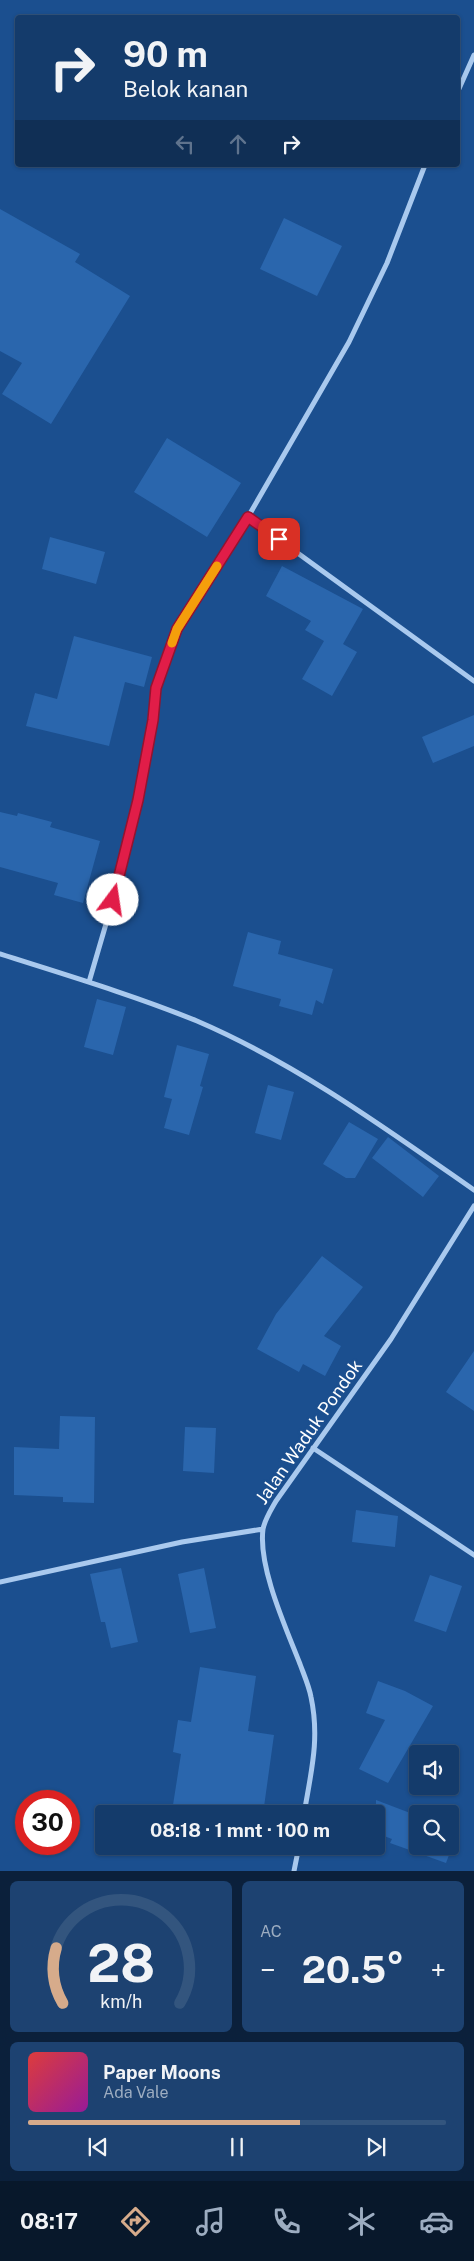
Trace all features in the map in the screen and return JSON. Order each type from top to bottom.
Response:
[{"type":"street","points":[[460,86],[474,55]]},
{"type":"street","points":[[89,982],[113,900],[138,800],[153,720],[156,688],[177,629],[248,517],[349,342],[387,263],[424,167]]},
{"type":"street","points":[[248,517],[474,681]]},
{"type":"street","points":[[0,954],[89,982],[197,1021],[286,1065],[362,1111],[474,1190]]},
{"type":"street","name":"Jalan Waduk Pondok","points":[[306,1805],[316,1744],[315,1720],[311,1694],[284,1622],[267,1569],[264,1528],[276,1501],[391,1340],[474,1206]]},
{"type":"street","points":[[313,1448],[474,1555]]},
{"type":"street","points":[[0,1582],[182,1542],[264,1528]]},
{"type":"street","points":[[294,1871],[297,1855]]},
{"type":"building","points":[[0,209],[80,254],[75,262],[130,296],[51,424],[2,394],[22,363],[0,351]]},
{"type":"building","points":[[284,218],[342,246],[317,296],[260,269]]},
{"type":"building","points":[[167,438],[241,483],[207,537],[134,492]]},
{"type":"building","points":[[50,537],[105,552],[96,584],[42,569]]},
{"type":"building","points":[[282,566],[363,609],[343,644],[357,652],[332,696],[302,679],[324,641],[305,630],[311,621],[266,596]]},
{"type":"building","points":[[74,636],[152,657],[144,687],[125,682],[109,746],[26,726],[35,693],[57,699]]},
{"type":"building","points":[[474,715],[474,746],[433,763],[422,737]]},
{"type":"building","points":[[0,812],[17,816],[18,813],[52,822],[50,827],[100,841],[83,903],[54,895],[58,883],[0,867]]},
{"type":"building","points":[[248,932],[281,941],[278,954],[333,969],[323,1004],[316,1000],[312,1015],[279,1006],[281,999],[233,986]]},
{"type":"building","points":[[97,999],[126,1007],[113,1055],[84,1047]]},
{"type":"building","points":[[177,1045],[209,1054],[200,1086],[203,1087],[189,1135],[164,1128],[172,1099],[164,1097]]},
{"type":"building","points":[[268,1085],[294,1092],[281,1140],[255,1133]]},
{"type":"building","points":[[349,1122],[378,1139],[355,1178],[346,1178],[323,1164]]},
{"type":"building","points":[[388,1137],[439,1176],[423,1197],[372,1158]]},
{"type":"building","points":[[322,1256],[363,1287],[324,1336],[341,1346],[325,1376],[303,1364],[299,1372],[257,1349],[276,1314]]},
{"type":"building","points":[[474,1351],[474,1411],[446,1392]]},
{"type":"building","points":[[60,1416],[95,1417],[94,1503],[63,1502],[63,1497],[14,1495],[14,1447],[59,1449]]},
{"type":"building","points":[[185,1427],[216,1428],[214,1473],[183,1471]]},
{"type":"building","points":[[356,1510],[398,1516],[395,1547],[352,1542]]},
{"type":"building","points":[[121,1568],[138,1642],[111,1648],[105,1622],[101,1622],[90,1574]]},
{"type":"building","points":[[204,1568],[216,1628],[190,1633],[178,1574]]},
{"type":"building","points":[[430,1575],[462,1586],[446,1632],[414,1621]]},
{"type":"building","points":[[200,1667],[256,1676],[248,1731],[274,1735],[264,1805],[173,1805],[181,1754],[173,1752],[178,1720],[191,1722]]},
{"type":"building","points":[[378,1681],[405,1691],[433,1706],[388,1783],[359,1769],[385,1720],[366,1713]]},
{"type":"building","points":[[376,1800],[409,1813],[409,1850],[390,1843],[392,1839],[385,1836],[385,1805],[376,1805]]},
{"type":"building","points":[[424,1855],[449,1855],[446,1863]]},
{"type":"slow traffic","points":[[172,643],[177,629],[217,566]]},
{"type":"route","points":[[113,900],[138,800],[153,720],[156,688],[177,629],[248,517],[279,539]]}]
